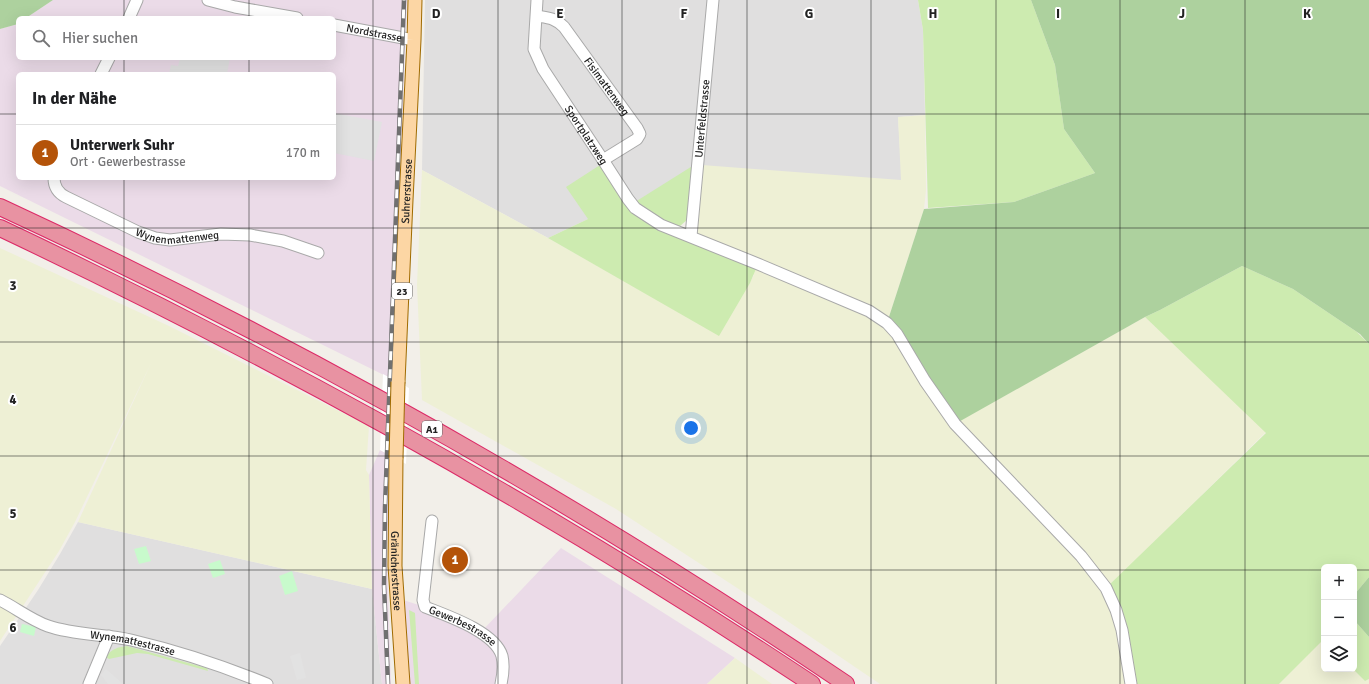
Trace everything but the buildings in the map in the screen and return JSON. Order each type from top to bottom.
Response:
[{"type":"highway","name":"A1","points":[[0,207],[219,314],[323,369],[444,436],[635,548],[846,684]]},
{"type":"highway","name":"A1","points":[[0,228],[209,330],[415,441],[505,492],[611,556],[717,622],[812,684]]},
{"type":"main road","name":"Suhrerstrasse","points":[[396,458],[415,0]]},
{"type":"main road","name":"Gränicherstrasse","points":[[396,458],[395,566],[402,684]]},
{"type":"street","points":[[130,16],[137,0]]},
{"type":"street","points":[[208,0],[235,7],[286,16]]},
{"type":"street","name":"Sportplatzweg","points":[[537,0],[534,49],[543,69],[635,208],[661,224],[869,311],[887,323],[897,334],[955,424],[1081,556],[1106,588],[1116,610],[1122,630],[1131,684]]},
{"type":"street","name":"Unterfeldstrasse","points":[[691,236],[713,0]]},
{"type":"street","name":"Fisimattenweg","points":[[537,16],[558,20],[640,134],[637,139],[603,160]]},
{"type":"street","name":"Nordstrasse","points":[[336,25],[414,40]]},
{"type":"street","points":[[103,72],[108,60]]},
{"type":"street","name":"Wynenmattenweg","points":[[54,180],[54,185],[57,190],[66,198],[138,232],[155,238],[170,240],[221,234],[250,235],[283,242],[318,253]]},
{"type":"street","name":"Gewerbestrasse","points":[[432,521],[423,600],[426,606],[481,632],[492,640],[502,656],[503,675],[501,684]]},
{"type":"street","name":"Wynemattestrasse","points":[[0,600],[48,626],[109,636],[189,656],[267,684]]},
{"type":"street","points":[[89,684],[109,636]]},
{"type":"shaded area","points":[[53,0],[407,0],[392,379],[0,186],[0,29],[16,25],[16,60],[336,60],[336,16],[29,16]]},
{"type":"shaded area","points":[[425,0],[918,0],[923,30],[925,115],[898,117],[902,180],[629,206],[588,219],[548,238],[422,170]]},
{"type":"shaded area","points":[[180,60],[230,60],[227,72],[169,72],[171,65],[178,66]]},
{"type":"shaded area","points":[[336,113],[382,122],[374,161],[336,153]]},
{"type":"shaded area","points":[[380,450],[390,455],[387,557],[391,684],[382,684],[372,589],[369,475]]},
{"type":"shaded area","points":[[78,522],[372,589],[382,684],[0,684],[0,646],[38,590]]},
{"type":"shaded area","points":[[561,548],[735,658],[707,684],[403,684],[397,598],[425,607],[481,632]]},
{"type":"shaded area","points":[[300,653],[306,678],[297,680],[290,656]]},
{"type":"shaded area","points":[[106,669],[123,684],[108,684],[101,675]]},
{"type":"green space","points":[[0,0],[53,0],[29,16],[16,16],[16,25],[0,29]]},
{"type":"green space","points":[[918,0],[1031,0],[1055,65],[1064,129],[1095,173],[1014,202],[928,208],[923,30]]},
{"type":"green space","points":[[1031,0],[1369,0],[1369,344],[1360,334],[1293,289],[1242,266],[1145,317],[955,424],[887,323],[924,209],[1014,202],[1095,173],[1064,129],[1055,65]]},
{"type":"green space","points":[[925,115],[926,190],[924,209],[887,323],[956,423],[1145,317],[1266,432],[1107,588],[1131,684],[880,684],[780,616],[616,509],[422,400],[417,285],[422,170],[548,238],[719,335],[754,275],[691,236],[702,165],[901,180],[898,117]]},
{"type":"green space","points":[[600,165],[629,206],[758,264],[750,283],[719,336],[548,238],[588,219],[566,187]]},
{"type":"green space","points":[[694,165],[687,220],[680,226],[671,225],[645,212],[635,202]]},
{"type":"green space","points":[[0,248],[169,326],[369,426],[366,470],[369,475],[372,589],[78,522],[152,361],[75,522],[59,551],[0,641]]},
{"type":"green space","points":[[1242,266],[1293,289],[1357,332],[1369,344],[1369,577],[1357,591],[1357,564],[1321,564],[1321,642],[1279,684],[1131,684],[1106,588],[1266,433],[1145,317]]},
{"type":"green space","points":[[146,546],[151,561],[139,564],[134,549]]},
{"type":"green space","points":[[220,560],[225,574],[213,578],[208,564]]},
{"type":"green space","points":[[292,571],[298,591],[285,595],[279,576]]},
{"type":"green space","points":[[1369,577],[1369,637],[1357,623],[1357,591]]},
{"type":"green space","points":[[409,610],[415,613],[419,684],[415,684]]},
{"type":"green space","points":[[1357,623],[1369,637],[1369,679],[1365,681],[1356,672]]},
{"type":"green space","points":[[22,624],[36,627],[34,636],[20,632]]},
{"type":"green space","points":[[1321,641],[1321,672],[1356,672],[1365,681],[1369,679],[1369,684],[1279,684]]},
{"type":"green space","points":[[127,646],[207,668],[208,671],[148,654],[137,653],[109,659],[106,657],[115,649]]},
{"type":"green space","points":[[735,658],[772,684],[707,684]]},
{"type":"pier","points":[[383,374],[409,388],[406,464],[380,450]]},
{"type":"railway","points":[[388,684],[384,585],[385,507],[404,0]]},
{"type":"place","name":"Unterwerk Suhr","points":[[455,560]]}]
